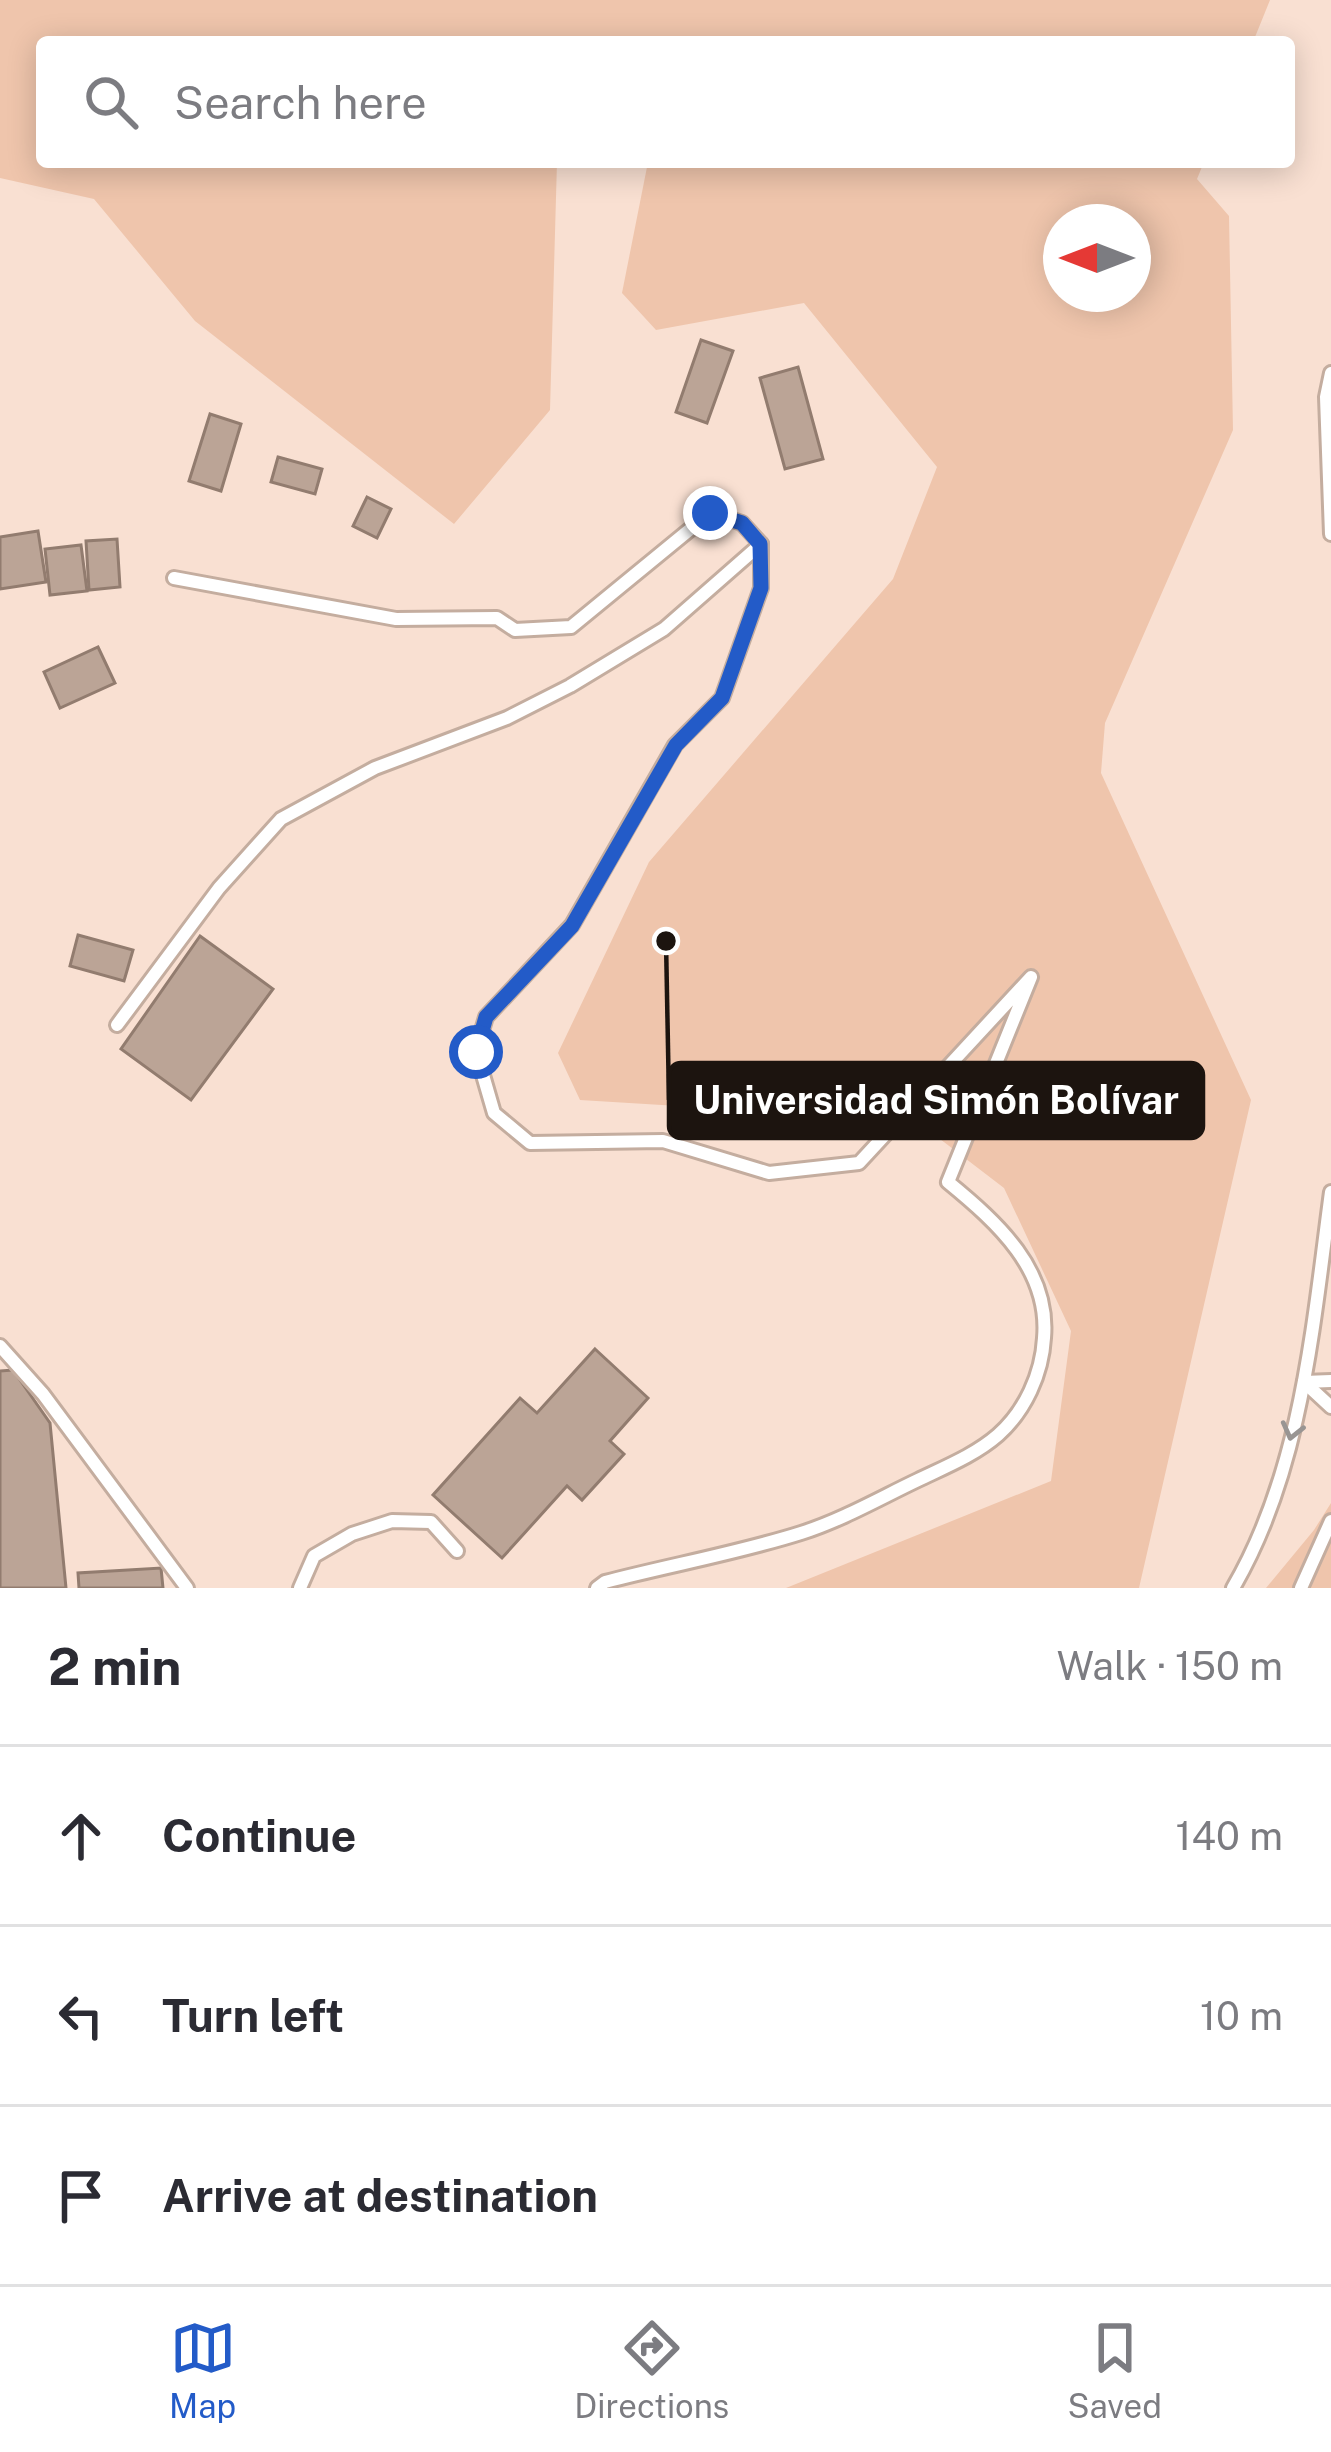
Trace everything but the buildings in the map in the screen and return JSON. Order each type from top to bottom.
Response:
[{"type":"lane","points":[[1331,373],[1326,397],[1331,534]]},
{"type":"lane","points":[[174,578],[396,620],[497,618],[515,630],[543,630],[571,627],[710,513],[742,523],[760,544],[761,588],[722,698],[676,745],[572,926],[486,1017],[476,1052],[484,1089],[494,1114],[530,1143],[663,1141],[769,1173],[859,1163],[1031,977],[948,1182],[987,1214],[1030,1266],[1046,1312],[1043,1355],[1027,1401],[1000,1434],[969,1455],[798,1534],[605,1582],[597,1588]]},
{"type":"lane","points":[[116,1024],[219,888],[281,818],[375,768],[507,718],[570,686],[664,629],[760,544]]},
{"type":"lane","points":[[1233,1588],[1280,1478],[1304,1382],[1331,1192]]},
{"type":"lane","points":[[0,1346],[43,1394],[187,1588]]},
{"type":"lane","points":[[1304,1382],[1331,1381]]},
{"type":"lane","points":[[1304,1382],[1331,1407]]},
{"type":"lane","points":[[300,1588],[314,1556],[352,1534],[392,1521],[431,1522],[458,1552]]},
{"type":"lane","points":[[1300,1588],[1331,1521]]},
{"type":"shaded area","points":[[0,0],[1270,0],[1255,36],[36,36],[36,168],[557,168],[550,410],[454,524],[195,321],[94,199],[0,178]]},
{"type":"shaded area","points":[[647,168],[1202,168],[1197,179],[1229,216],[1233,430],[1105,723],[1101,773],[1251,1100],[1139,1588],[786,1588],[1051,1481],[1071,1331],[1004,1188],[923,1126],[876,1118],[580,1100],[558,1053],[649,862],[893,579],[937,467],[804,303],[656,330],[622,293]]},
{"type":"shaded area","points":[[1331,1503],[1331,1588],[1266,1588],[1314,1530]]},
{"type":"place","name":"Universidad Simón Bolívar","points":[[666,941]]},
{"type":"route","points":[[476,1052],[486,1017],[572,926],[676,745],[722,698],[761,588],[760,544],[742,523],[710,513]]}]
